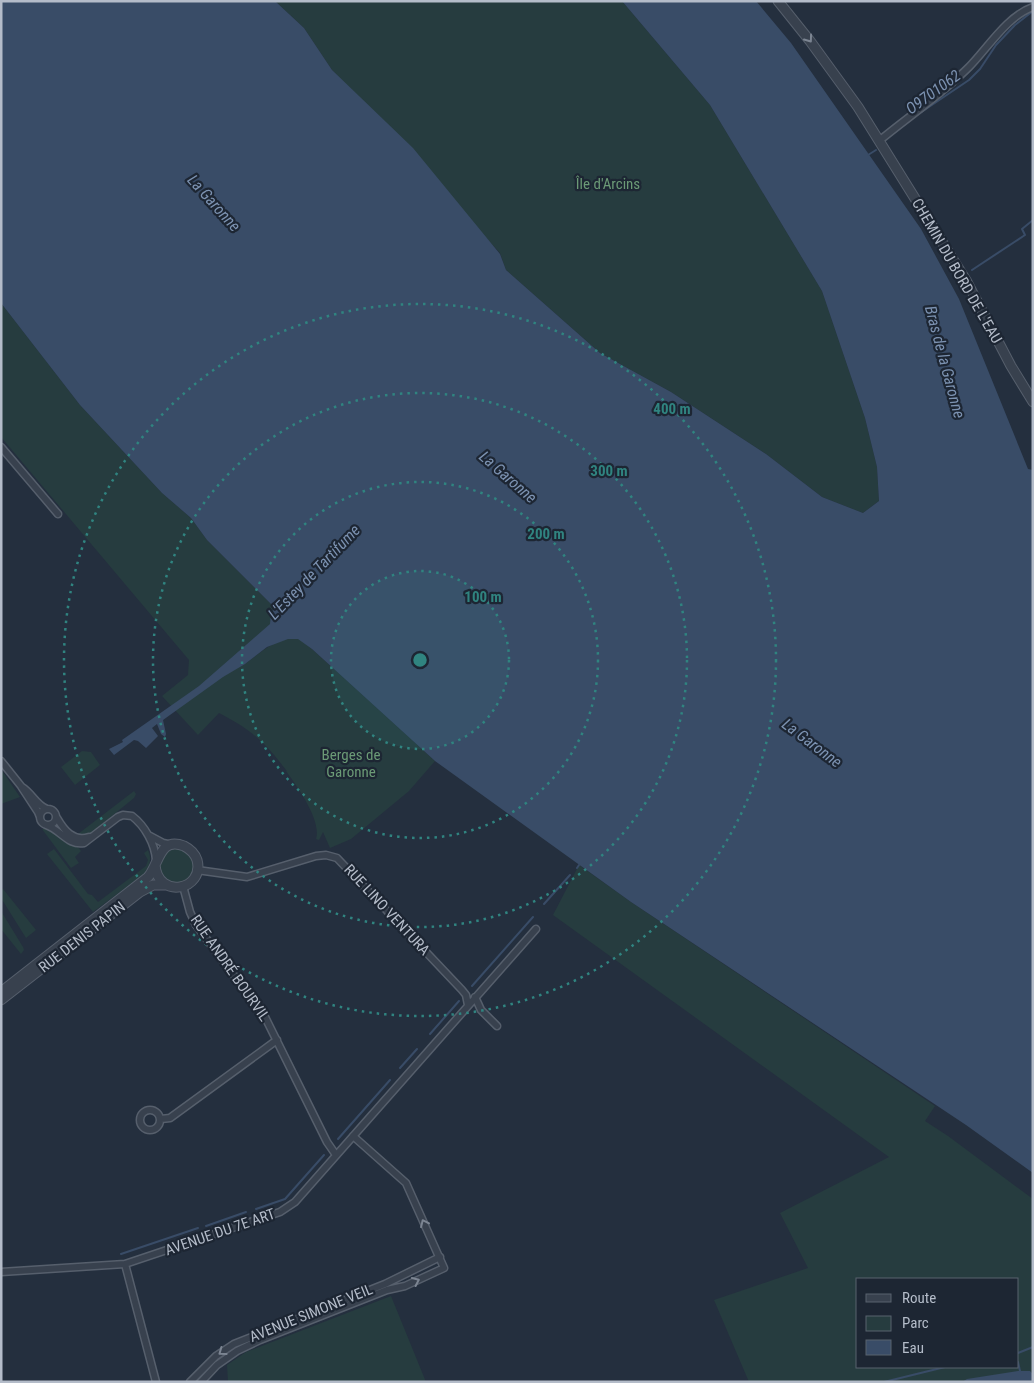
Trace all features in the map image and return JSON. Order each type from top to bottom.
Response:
[{"type":"street","name":"CHEMIN DU BORD DE L'EAU","points":[[778,1],[810,40],[858,107],[966,282],[1011,366],[1033,402]]},
{"type":"street","points":[[879,141],[968,68],[1008,24],[1028,8],[1033,7]]},
{"type":"street","points":[[1,447],[58,514]]},
{"type":"street","points":[[1,761],[21,786],[42,822],[57,830],[74,844],[84,843],[118,817],[128,815],[134,818],[148,834],[154,849],[158,877],[172,887],[183,886],[192,880],[198,863],[191,851],[186,847],[166,844],[148,834]]},
{"type":"street","points":[[21,786],[28,791],[40,806],[55,811],[56,818],[73,837],[84,839],[95,835]]},
{"type":"street","points":[[40,817],[41,812],[47,808]]},
{"type":"street","points":[[46,825],[54,823],[56,818]]},
{"type":"street","points":[[155,862],[162,850],[173,845]]},
{"type":"street","name":"RUE LINO VENTURA","points":[[197,870],[243,878],[316,856],[326,855],[336,858],[462,990],[466,995],[468,1005]]},
{"type":"street","name":"RUE DENIS PAPIN","points":[[1,992],[148,877],[155,862]]},
{"type":"street","name":"RUE DENIS PAPIN","points":[[1,1000],[140,892],[153,885],[168,885]]},
{"type":"street","name":"RUE ANDRÉ BOURVIL","points":[[183,886],[192,918],[264,1015],[327,1142],[336,1155]]},
{"type":"street","name":"AVENUE DU 7E ART","points":[[1,1272],[125,1264],[280,1212],[295,1202],[536,929]]},
{"type":"street","points":[[475,997],[481,1010],[497,1026]]},
{"type":"street","points":[[161,1120],[170,1118],[277,1040]]},
{"type":"street","points":[[353,1136],[406,1183],[440,1257]]},
{"type":"street","name":"AVENUE SIMONE VEIL","points":[[190,1382],[216,1356],[234,1344],[363,1292],[386,1287],[405,1286],[444,1268],[440,1257],[386,1287],[365,1299],[260,1340],[237,1351],[218,1365],[201,1382]]},
{"type":"street","points":[[125,1264],[156,1382]]},
{"type":"green space","name":"Île d'Arcins","points":[[275,1],[622,1],[710,105],[822,291],[865,418],[877,467],[879,501],[863,513],[822,497],[766,454],[671,392],[600,353],[506,270],[500,253],[332,70],[304,28]]},
{"type":"green space","name":"Berges de Garonne","points":[[1,303],[80,405],[162,493],[191,518],[207,540],[274,607],[271,615],[271,624],[238,653],[245,664],[278,641],[293,638],[299,639],[435,761],[409,791],[351,839],[330,848],[323,832],[319,840],[316,839],[315,823],[302,794],[287,770],[271,751],[248,730],[219,713],[198,735],[162,696],[188,675],[189,660],[1,437]]},
{"type":"green space","points":[[82,751],[91,752],[100,765],[75,785],[61,767]]},
{"type":"green space","points":[[1,772],[3,772],[20,797],[1,804]]},
{"type":"green space","points":[[134,791],[136,794],[134,798],[91,833],[78,834]]},
{"type":"green space","points":[[42,829],[48,829],[78,847],[81,851],[75,857],[79,863],[71,868]]},
{"type":"green space","points":[[54,849],[88,894],[92,895],[98,902],[146,866],[148,860],[144,853],[148,850],[150,862],[144,874],[93,912],[47,854]]},
{"type":"green space","points":[[177,849],[184,850],[189,854],[193,859],[193,873],[189,878],[184,882],[177,883],[170,882],[165,878],[161,873],[160,866],[161,859],[165,854],[170,850]]},
{"type":"green space","points":[[579,865],[935,1106],[925,1121],[1033,1199],[1033,1382],[749,1382],[714,1300],[808,1268],[780,1213],[889,1157],[553,915]]},
{"type":"green space","points":[[3,889],[36,930],[26,938],[1,898],[1,890]]},
{"type":"green space","points":[[1,911],[23,947],[24,950],[21,954],[1,929]]},
{"type":"green space","points":[[391,1296],[426,1382],[228,1382],[227,1365],[246,1352]]},
{"type":"water","points":[[1,1],[275,1],[304,28],[332,70],[413,148],[500,254],[506,270],[600,353],[671,392],[766,454],[822,497],[863,513],[879,501],[877,467],[865,418],[822,291],[710,105],[622,1],[756,1],[791,43],[921,229],[959,299],[1028,469],[1033,470],[1033,1173],[966,1125],[631,902],[435,761],[312,649],[298,639],[288,639],[267,647],[163,720],[165,737],[161,734],[157,724],[152,728],[158,736],[146,748],[134,740],[114,755],[109,749],[123,742],[122,740],[199,686],[270,624],[274,607],[207,540],[191,518],[162,493],[80,405],[1,303]]},
{"type":"water","points":[[1018,1371],[1030,1371],[1033,1374],[1033,1382],[962,1382],[967,1379]]},
{"type":"waterway","name":"O9701062","points":[[917,115],[969,80],[980,69],[996,45],[1015,25],[1033,11]]},
{"type":"waterway","name":"O9701062","points":[[868,155],[876,150]]},
{"type":"waterway","points":[[972,270],[1025,235],[1022,229],[1033,220]]},
{"type":"waterway","points":[[544,904],[570,875]]},
{"type":"waterway","points":[[472,986],[533,917]]},
{"type":"waterway","points":[[430,1034],[459,1001]]},
{"type":"waterway","points":[[400,1068],[417,1049]]},
{"type":"waterway","points":[[338,1139],[390,1080]]},
{"type":"waterway","points":[[256,1209],[285,1199],[324,1155]]},
{"type":"waterway","points":[[206,1226],[246,1212]]},
{"type":"waterway","points":[[121,1254],[198,1228]]},
{"type":"waterway","points":[[1019,1353],[1033,1347]]},
{"type":"waterway","points":[[1019,1366],[1020,1371]]},
{"type":"waterway","points":[[884,1382],[941,1368]]},
{"type":"water label","name":"La Garonne","points":[[214,203]]},
{"type":"water label","name":"Bras de la Garonne","points":[[945,362]]},
{"type":"water label","name":"La Garonne","points":[[508,477]]},
{"type":"water label","name":"L'Estey de Tartifume","points":[[314,572]]},
{"type":"water label","name":"La Garonne","points":[[812,743]]}]
